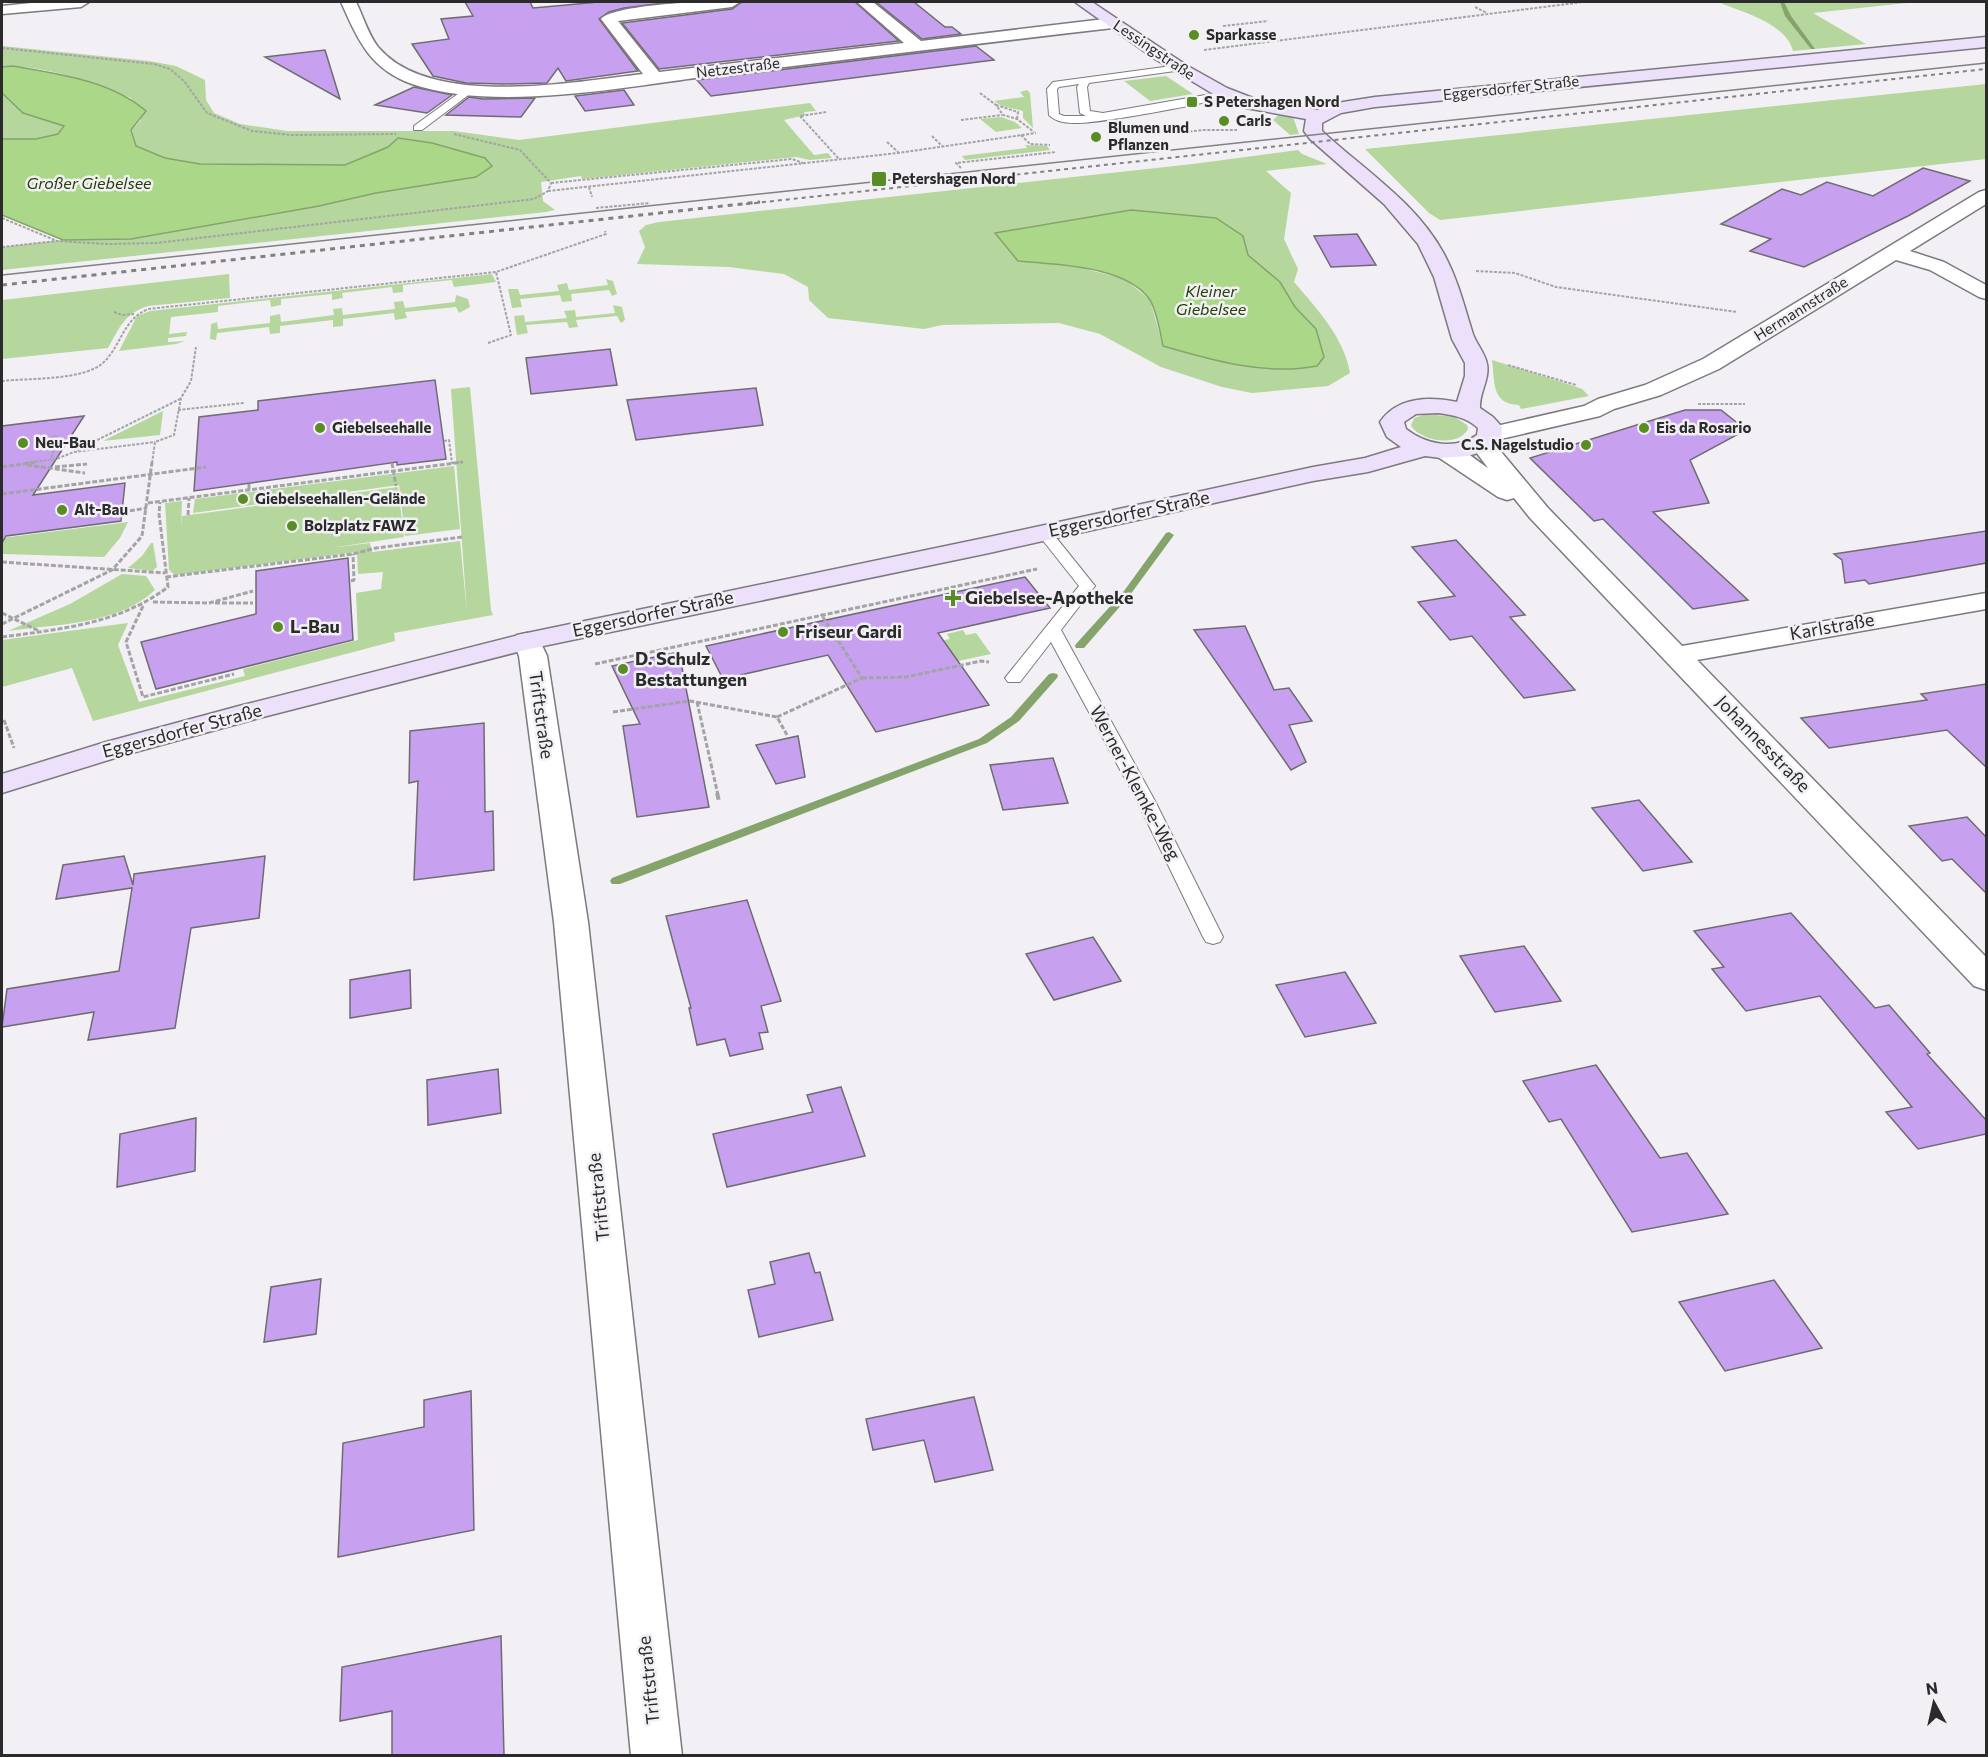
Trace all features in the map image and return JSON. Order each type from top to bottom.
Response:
[{"type":"street","points":[[2,10],[81,2]]},
{"type":"street","name":"Netzestraße","points":[[349,2],[372,50],[393,69],[417,81],[470,90],[552,89],[1113,22]]},
{"type":"street","points":[[655,78],[609,20],[623,14],[730,2]]},
{"type":"street","points":[[864,2],[917,46]]},
{"type":"street","name":"Lessingstraße","points":[[1083,2],[1179,68],[1228,94],[1254,104],[1328,112]]},
{"type":"street","name":"Eggersdorfer Straße","points":[[1328,112],[1387,100],[1986,42]]},
{"type":"street","points":[[1328,112],[1313,121],[1313,131],[1405,216],[1428,244],[1444,275],[1464,341],[1477,364],[1476,378],[1468,396],[1481,427]]},
{"type":"street","name":"Hermannstraße","points":[[1481,427],[1565,419],[1653,390],[1711,364],[1986,196]]},
{"type":"street","points":[[1893,252],[1947,270],[1986,293]]},
{"type":"street","points":[[1428,406],[1449,385],[1458,369],[1459,352],[1464,341]]},
{"type":"street","points":[[1428,406],[1449,407],[1481,427]]},
{"type":"street","name":"Eggersdorfer Straße","points":[[1312,474],[1380,444],[1390,436],[1395,417],[1400,413],[1428,406]]},
{"type":"street","points":[[1392,427],[1400,437],[1407,441],[1434,449]]},
{"type":"street","name":"Eggersdorfer Straße","points":[[2,784],[117,748],[249,712],[527,641],[1045,533],[1312,474],[1368,465],[1434,449],[1465,449],[1481,427]]},
{"type":"street","name":"Johannesstraße","points":[[1481,427],[1492,460],[1525,493],[1539,513],[1986,978]]},
{"type":"street","name":"Johannesstraße","points":[[1434,449],[1539,513]]},
{"type":"street","name":"Karlstraße","points":[[1677,655],[1986,601]]},
{"type":"street","name":"Triftstraße","points":[[527,641],[533,656],[572,921],[657,1755]]},
{"type":"lane","points":[[1179,68],[1056,84],[1052,89],[1054,115],[1071,120],[1104,117],[1228,94]]},
{"type":"lane","points":[[1086,80],[1082,87],[1085,113],[1104,117]]},
{"type":"lane","points":[[418,128],[470,90]]},
{"type":"lane","points":[[1018,673],[1087,586],[1045,533]]},
{"type":"lane","name":"Werner-Klemke-Weg","points":[[1053,631],[1146,801],[1213,937]]},
{"type":"path","points":[[1200,50],[1583,2]]},
{"type":"path","points":[[1475,7],[1488,14]]},
{"type":"path","points":[[1223,26],[1268,21]]},
{"type":"path","points":[[2,48],[154,64],[170,69],[184,81],[207,113],[252,131],[292,135],[403,134]]},
{"type":"path","points":[[980,93],[996,105],[1003,115]]},
{"type":"path","points":[[996,105],[1018,112],[1017,119]]},
{"type":"path","points":[[826,112],[800,116],[839,160]]},
{"type":"path","points":[[2,248],[57,242],[156,243],[534,199],[548,191],[898,153],[1036,133],[1017,119],[1003,115],[961,120]]},
{"type":"path","points":[[447,134],[459,134],[519,150],[551,183]]},
{"type":"path","points":[[1021,135],[1030,144],[1050,145]]},
{"type":"path","points":[[932,136],[942,147]]},
{"type":"path","points":[[887,142],[898,153]]},
{"type":"path","points":[[1119,146],[1125,151]]},
{"type":"path","points":[[962,168],[956,163],[1056,152]]},
{"type":"path","points":[[551,183],[792,159],[805,164]]},
{"type":"path","points":[[548,191],[551,183]]},
{"type":"path","points":[[589,187],[592,197]]},
{"type":"path","points":[[596,208],[651,203]]},
{"type":"path","points":[[2,218],[57,242]]},
{"type":"path","points":[[114,312],[122,315],[155,308],[496,272],[606,234],[605,231]]},
{"type":"path","points":[[1466,271],[1515,273],[1556,287],[1742,312]]},
{"type":"path","points":[[489,343],[511,335],[496,272]]},
{"type":"path","points":[[2,381],[84,372],[100,366],[137,313]]},
{"type":"path","points":[[74,452],[154,442],[174,435],[181,398],[192,381],[195,347]]},
{"type":"path","points":[[1498,362],[1572,383],[1609,403]]},
{"type":"path","points":[[2,466],[51,460],[74,452],[181,398]]},
{"type":"path","points":[[177,410],[244,403]]},
{"type":"path","points":[[45,438],[57,436],[51,460]]},
{"type":"path","points":[[444,441],[449,441],[452,464]]},
{"type":"path","points":[[2,624],[112,570],[142,536],[152,474],[154,442]]},
{"type":"path","points":[[148,503],[463,462]]},
{"type":"path","points":[[392,463],[396,486]]},
{"type":"path","points":[[22,464],[85,473]]},
{"type":"path","points":[[46,467],[87,464]]},
{"type":"path","points":[[2,494],[206,467]]},
{"type":"path","points":[[249,484],[249,490]]},
{"type":"path","points":[[188,515],[189,498]]},
{"type":"path","points":[[152,602],[168,587],[159,514],[160,502]]},
{"type":"path","points":[[123,512],[147,508]]},
{"type":"path","points":[[2,562],[166,575],[305,561],[462,537]]},
{"type":"path","points":[[351,581],[354,580],[353,554]]},
{"type":"path","points":[[595,664],[1068,562]]},
{"type":"path","points":[[208,603],[253,591]]},
{"type":"path","points":[[2,637],[107,620],[152,602],[253,603]]},
{"type":"path","points":[[143,605],[126,642],[143,697],[234,674]]},
{"type":"path","points":[[2,613],[40,632]]},
{"type":"path","points":[[821,615],[862,678]]},
{"type":"path","points":[[613,712],[690,701],[777,717],[862,678],[906,677],[981,661],[1018,673]]},
{"type":"path","points":[[697,702],[719,801]]},
{"type":"path","points":[[777,717],[787,735]]},
{"type":"path","points":[[4,720],[16,753]]},
{"type":"shaded area","points":[[1718,2],[1907,3],[1813,13],[1866,44],[1793,51],[1789,41],[1773,26]]},
{"type":"shaded area","points":[[2,46],[149,61],[176,66],[205,80],[206,100],[214,113],[240,124],[287,131],[454,131],[519,140],[810,103],[816,111],[804,112],[805,115],[784,120],[814,155],[828,153],[832,158],[810,160],[796,157],[582,179],[581,176],[541,182],[543,201],[555,210],[546,212],[2,270],[2,247],[63,240],[131,239],[319,206],[376,193],[476,177],[485,158],[398,138],[388,147],[345,165],[200,164],[165,158],[136,146],[132,130],[141,120],[131,98],[52,72],[35,68],[2,67]]},
{"type":"shaded area","points":[[1166,76],[1193,94],[1150,101],[1124,81]]},
{"type":"shaded area","points":[[1986,84],[1986,159],[1440,220],[1429,213],[1365,149]]},
{"type":"shaded area","points":[[1027,90],[1030,93],[1033,128],[1023,118],[1023,111],[1002,106],[994,101],[1024,97],[1020,92]]},
{"type":"shaded area","points":[[2,93],[23,113],[64,126],[58,134],[36,139],[2,139]]},
{"type":"shaded area","points":[[1282,112],[1293,117],[1299,134],[1290,135],[1273,120]]},
{"type":"shaded area","points":[[1001,117],[1015,122],[1022,128],[996,132],[980,119]]},
{"type":"shaded area","points":[[1025,145],[1047,146],[1050,150],[965,160],[962,156],[1027,148]]},
{"type":"shaded area","points":[[1298,150],[1302,154],[1327,164],[1266,171],[1291,193],[1284,239],[1298,269],[1294,282],[1336,336],[1350,373],[1328,386],[1252,393],[1222,387],[1161,367],[1100,334],[1059,323],[942,325],[924,329],[828,318],[809,300],[808,287],[784,274],[729,267],[637,264],[645,247],[639,231],[646,225],[659,222],[1193,164]],"holes":[[[1040,227],[1243,236],[1248,255],[1280,282],[1295,307],[1316,329],[1317,366],[1278,369],[1259,367],[1163,346],[1150,300],[1125,279],[1082,268],[996,233]]]},
{"type":"shaded area","points":[[229,274],[230,298],[148,306],[140,309],[128,317],[108,348],[2,359],[2,300]]},
{"type":"shaded area","points":[[492,274],[496,282],[454,287],[452,280],[403,285],[403,292],[393,293],[392,287],[342,293],[343,298],[332,300],[332,294],[281,299],[281,305],[271,307],[270,300],[218,306],[218,312],[171,317],[169,334],[187,332],[186,336],[168,338],[168,342],[185,341],[119,351],[137,316],[150,311]]},
{"type":"shaded area","points":[[606,279],[613,281],[617,294],[612,296],[609,290],[571,294],[572,301],[562,302],[560,295],[520,299],[522,307],[512,308],[508,289],[518,289],[520,295],[559,291],[557,285],[567,283],[569,290],[608,285]]},
{"type":"shaded area","points":[[456,295],[468,299],[470,307],[459,313],[456,307],[405,312],[407,318],[395,320],[394,313],[343,319],[343,326],[333,327],[333,320],[280,326],[280,333],[270,334],[269,327],[217,333],[216,340],[210,339],[211,324],[217,322],[218,329],[270,323],[270,316],[280,314],[281,322],[334,315],[333,309],[342,308],[343,315],[395,309],[394,302],[403,301],[405,308],[455,302]]},
{"type":"shaded area","points":[[613,305],[622,307],[625,320],[621,323],[617,316],[576,320],[578,327],[569,328],[567,322],[526,325],[528,333],[517,335],[514,316],[524,315],[525,322],[567,318],[564,311],[575,310],[576,317],[615,313]]},
{"type":"shaded area","points":[[1492,360],[1582,389],[1589,396],[1521,409],[1519,405],[1503,401],[1499,396],[1494,384]]},
{"type":"shaded area","points":[[470,387],[493,615],[394,633],[395,641],[93,721],[72,668],[2,687],[2,640],[128,623],[118,645],[139,702],[245,676],[243,669],[358,640],[356,593],[381,589],[383,572],[358,574],[357,552],[175,575],[169,570],[165,503],[182,501],[181,529],[182,516],[398,487],[404,537],[330,548],[370,543],[372,552],[460,541],[467,613],[451,389]]},
{"type":"shaded area","points":[[163,411],[160,435],[103,441]]},
{"type":"shaded area","points":[[1427,414],[1455,417],[1467,425],[1468,429],[1456,439],[1431,439],[1411,426],[1414,418]]},
{"type":"shaded area","points":[[454,466],[460,529],[405,536],[399,485],[193,513],[195,499]]},
{"type":"shaded area","points":[[128,522],[120,538],[104,557],[2,554],[2,538]]},
{"type":"shaded area","points":[[153,543],[157,567],[152,571],[128,568],[142,556]]},
{"type":"shaded area","points":[[122,574],[146,576],[155,590],[140,602],[105,617],[8,631],[70,604]]},
{"type":"shaded area","points":[[963,630],[966,635],[976,633],[991,654],[949,663],[934,642],[950,639],[947,634]]},
{"type":"water","name":"Großer Giebelsee","points":[[13,66],[83,80],[132,100],[146,111],[131,130],[136,146],[165,158],[200,164],[345,165],[388,147],[398,138],[432,143],[485,158],[492,166],[476,177],[376,193],[319,206],[131,239],[63,240],[2,215],[2,139],[36,139],[58,134],[64,126],[23,113],[2,93],[2,67]]},
{"type":"water","name":"Kleiner Giebelsee","points":[[1131,210],[1216,218],[1243,236],[1248,255],[1280,282],[1295,307],[1316,329],[1324,357],[1317,366],[1298,369],[1259,368],[1219,361],[1163,346],[1150,300],[1139,288],[1108,273],[1070,266],[1018,261],[995,233]]},
{"type":"building","points":[[465,2],[530,2],[533,8],[599,2],[672,2],[624,8],[609,12],[599,19],[638,71],[566,81],[558,68],[547,83],[503,84],[466,83],[433,76],[412,44],[449,39],[441,19],[473,16]]},
{"type":"building","points":[[742,2],[855,2],[899,41],[659,69],[622,23],[732,9]]},
{"type":"building","points":[[876,2],[914,2],[945,27],[952,27],[961,34],[922,39]]},
{"type":"building","points":[[976,46],[994,60],[711,96],[697,80]]},
{"type":"building","points":[[325,50],[340,99],[265,57]]},
{"type":"building","points":[[414,87],[452,95],[427,113],[375,105]]},
{"type":"building","points":[[624,90],[634,105],[585,111],[575,96]]},
{"type":"building","points":[[469,97],[535,98],[521,117],[446,115]]},
{"type":"building","points":[[1923,168],[1970,181],[1908,216],[1804,267],[1750,251],[1771,239],[1721,224],[1782,189],[1801,195],[1827,182],[1873,196]]},
{"type":"building","points":[[1357,234],[1376,265],[1331,267],[1314,236]]},
{"type":"building","points":[[610,349],[617,385],[531,394],[526,358]]},
{"type":"building","name":"Giebelseehalle","points":[[435,380],[446,459],[397,465],[397,462],[194,491],[199,417],[258,410],[258,401]]},
{"type":"building","points":[[756,388],[763,425],[636,440],[627,400]]},
{"type":"building","points":[[1685,410],[1721,410],[1746,430],[1690,460],[1709,503],[1653,512],[1748,600],[1693,609],[1603,519],[1594,521],[1530,458]]},
{"type":"building","points":[[84,416],[33,495],[125,483],[121,521],[6,536],[2,543],[2,426]]},
{"type":"building","points":[[1986,531],[1986,563],[1869,584],[1865,580],[1845,583],[1842,560],[1834,554]]},
{"type":"building","points":[[1456,540],[1525,615],[1510,617],[1575,690],[1524,698],[1472,636],[1450,640],[1418,602],[1455,596],[1412,547]]},
{"type":"building","name":"L-Bau","points":[[348,558],[353,640],[156,689],[141,642],[256,614],[256,571]]},
{"type":"building","points":[[1025,577],[1050,608],[938,633],[989,705],[876,732],[828,655],[723,679],[706,646]]},
{"type":"building","points":[[1245,626],[1274,690],[1289,688],[1312,721],[1289,725],[1306,762],[1291,770],[1194,630]]},
{"type":"building","points":[[679,652],[709,807],[637,817],[623,726],[640,724],[612,666]]},
{"type":"building","points":[[1986,684],[1986,767],[1947,730],[1829,748],[1801,718],[1927,700],[1921,694]]},
{"type":"building","points":[[484,723],[485,812],[493,811],[494,870],[414,880],[418,781],[409,783],[410,731]]},
{"type":"building","points":[[798,736],[805,777],[776,784],[756,745]]},
{"type":"building","points":[[1053,758],[1068,803],[1003,810],[990,765]]},
{"type":"building","points":[[1639,800],[1692,862],[1643,871],[1592,808]]},
{"type":"building","points":[[1967,817],[1986,837],[1986,893],[1952,859],[1942,861],[1909,826]]},
{"type":"building","points":[[124,856],[133,885],[134,874],[265,856],[259,918],[191,928],[175,1028],[88,1040],[94,1012],[2,1027],[7,989],[119,971],[132,888],[56,899],[63,865]]},
{"type":"building","points":[[747,900],[781,1001],[761,1006],[768,1032],[759,1033],[763,1049],[730,1056],[725,1039],[697,1045],[689,1008],[691,1008],[666,916]]},
{"type":"building","points":[[1791,913],[1875,1008],[1889,1005],[1930,1053],[1927,1054],[1986,1120],[1986,1134],[1918,1149],[1886,1112],[1912,1107],[1820,996],[1746,1011],[1712,969],[1724,967],[1694,931]]},
{"type":"building","points":[[1093,937],[1121,981],[1054,1000],[1026,954]]},
{"type":"building","points":[[1524,946],[1561,1001],[1495,1012],[1460,956]]},
{"type":"building","points":[[410,970],[411,1008],[350,1018],[350,980]]},
{"type":"building","points":[[1345,972],[1376,1023],[1305,1037],[1276,985]]},
{"type":"building","points":[[1596,1065],[1660,1158],[1687,1153],[1728,1214],[1632,1232],[1561,1119],[1549,1122],[1523,1081]]},
{"type":"building","points":[[498,1069],[501,1113],[428,1125],[427,1080]]},
{"type":"building","points":[[841,1087],[865,1156],[727,1187],[713,1134],[813,1112],[807,1095]]},
{"type":"building","points":[[196,1118],[195,1171],[117,1187],[120,1134]]},
{"type":"building","points":[[809,1253],[815,1273],[820,1272],[833,1320],[759,1337],[748,1290],[775,1284],[770,1262]]},
{"type":"building","points":[[321,1279],[316,1334],[264,1342],[271,1287]]},
{"type":"building","points":[[1774,1280],[1822,1348],[1725,1371],[1679,1302]]},
{"type":"building","points":[[471,1391],[474,1530],[338,1557],[343,1443],[424,1427],[424,1400]]},
{"type":"building","points":[[974,1397],[993,1470],[935,1482],[924,1440],[873,1450],[866,1419]]},
{"type":"building","points":[[501,1636],[504,1755],[392,1755],[392,1711],[340,1721],[342,1667]]},
{"type":"waterway","points":[[1782,2],[1788,16],[1813,48]]},
{"type":"waterway","points":[[1080,646],[1127,593],[1169,535]]},
{"type":"waterway","points":[[616,881],[983,741],[1015,719],[1053,676]]},
{"type":"tram line","points":[[2,275],[1986,63]]},
{"type":"railway","points":[[746,204],[1986,69]]},
{"type":"railway","points":[[2,285],[760,202]]},
{"type":"place","name":"Sparkasse","points":[[1194,35]]},
{"type":"place","name":"S Petershagen Nord","points":[[1192,102]]},
{"type":"place","name":"Carls","points":[[1224,121]]},
{"type":"place","name":"Blumen und Pflanzen","points":[[1096,137]]},
{"type":"place","name":"Petershagen Nord","points":[[879,179]]},
{"type":"place","name":"Giebelseehalle","points":[[320,428]]},
{"type":"place","name":"Eis da Rosario","points":[[1644,428]]},
{"type":"place","name":"Neu-Bau","points":[[23,443]]},
{"type":"place","name":"C.S. Nagelstudio","points":[[1586,445]]},
{"type":"place","name":"Giebelseehallen-Gelände","points":[[243,499]]},
{"type":"place","name":"Alt-Bau","points":[[62,510]]},
{"type":"place","name":"Bolzplatz FAWZ","points":[[292,526]]},
{"type":"place","name":"Giebelsee-Apotheke","points":[[953,598]]},
{"type":"place","name":"L-Bau","points":[[278,627]]},
{"type":"place","name":"Friseur Gardi","points":[[783,632]]},
{"type":"place","name":"D. Schulz Bestattungen","points":[[623,669]]}]
